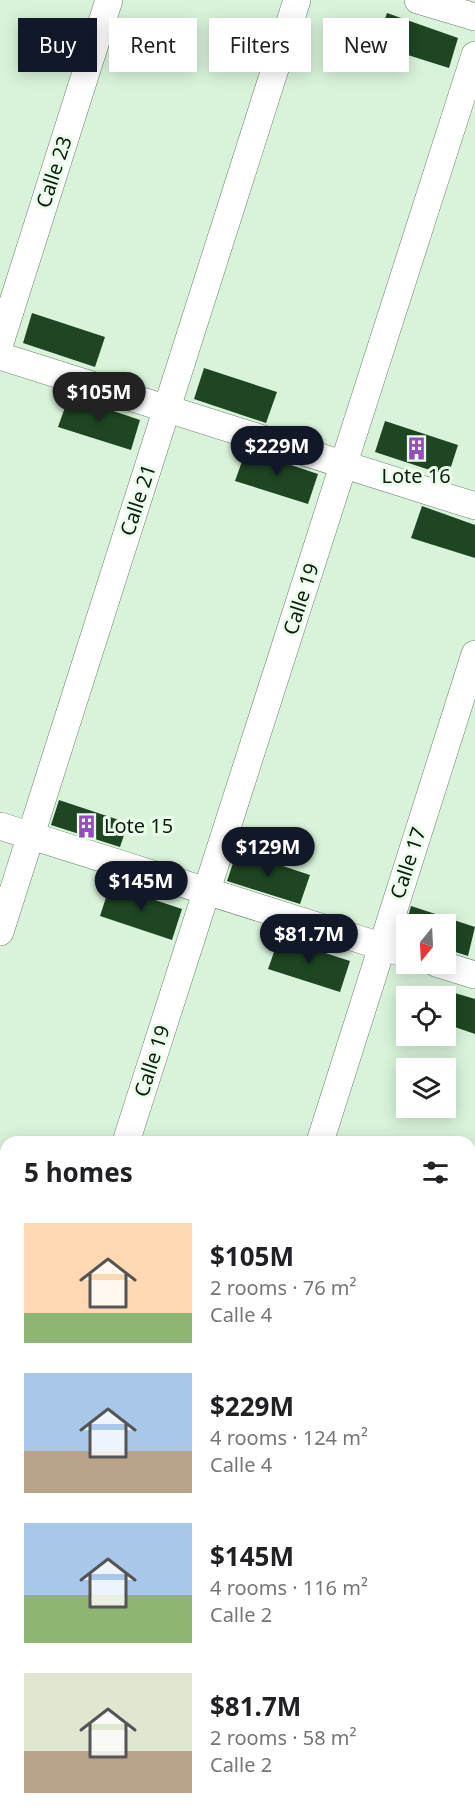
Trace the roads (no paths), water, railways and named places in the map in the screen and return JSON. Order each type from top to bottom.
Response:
[{"type":"street","name":"Calle 23","points":[[0,344],[109,0]]},
{"type":"street","name":"Calle 21","points":[[0,932],[297,0]]},
{"type":"street","points":[[418,0],[475,17]]},
{"type":"street","name":"Calle 19","points":[[128,1136],[475,56]]},
{"type":"street","points":[[0,356],[475,506]]},
{"type":"street","name":"Calle 17","points":[[322,1136],[394,950],[475,654]]},
{"type":"street","points":[[0,826],[394,950]]},
{"type":"street","points":[[456,969],[475,975]]},
{"type":"place","name":"Lote 16","points":[[416,448]]},
{"type":"place","name":"Lote 15","points":[[86,826]]}]
